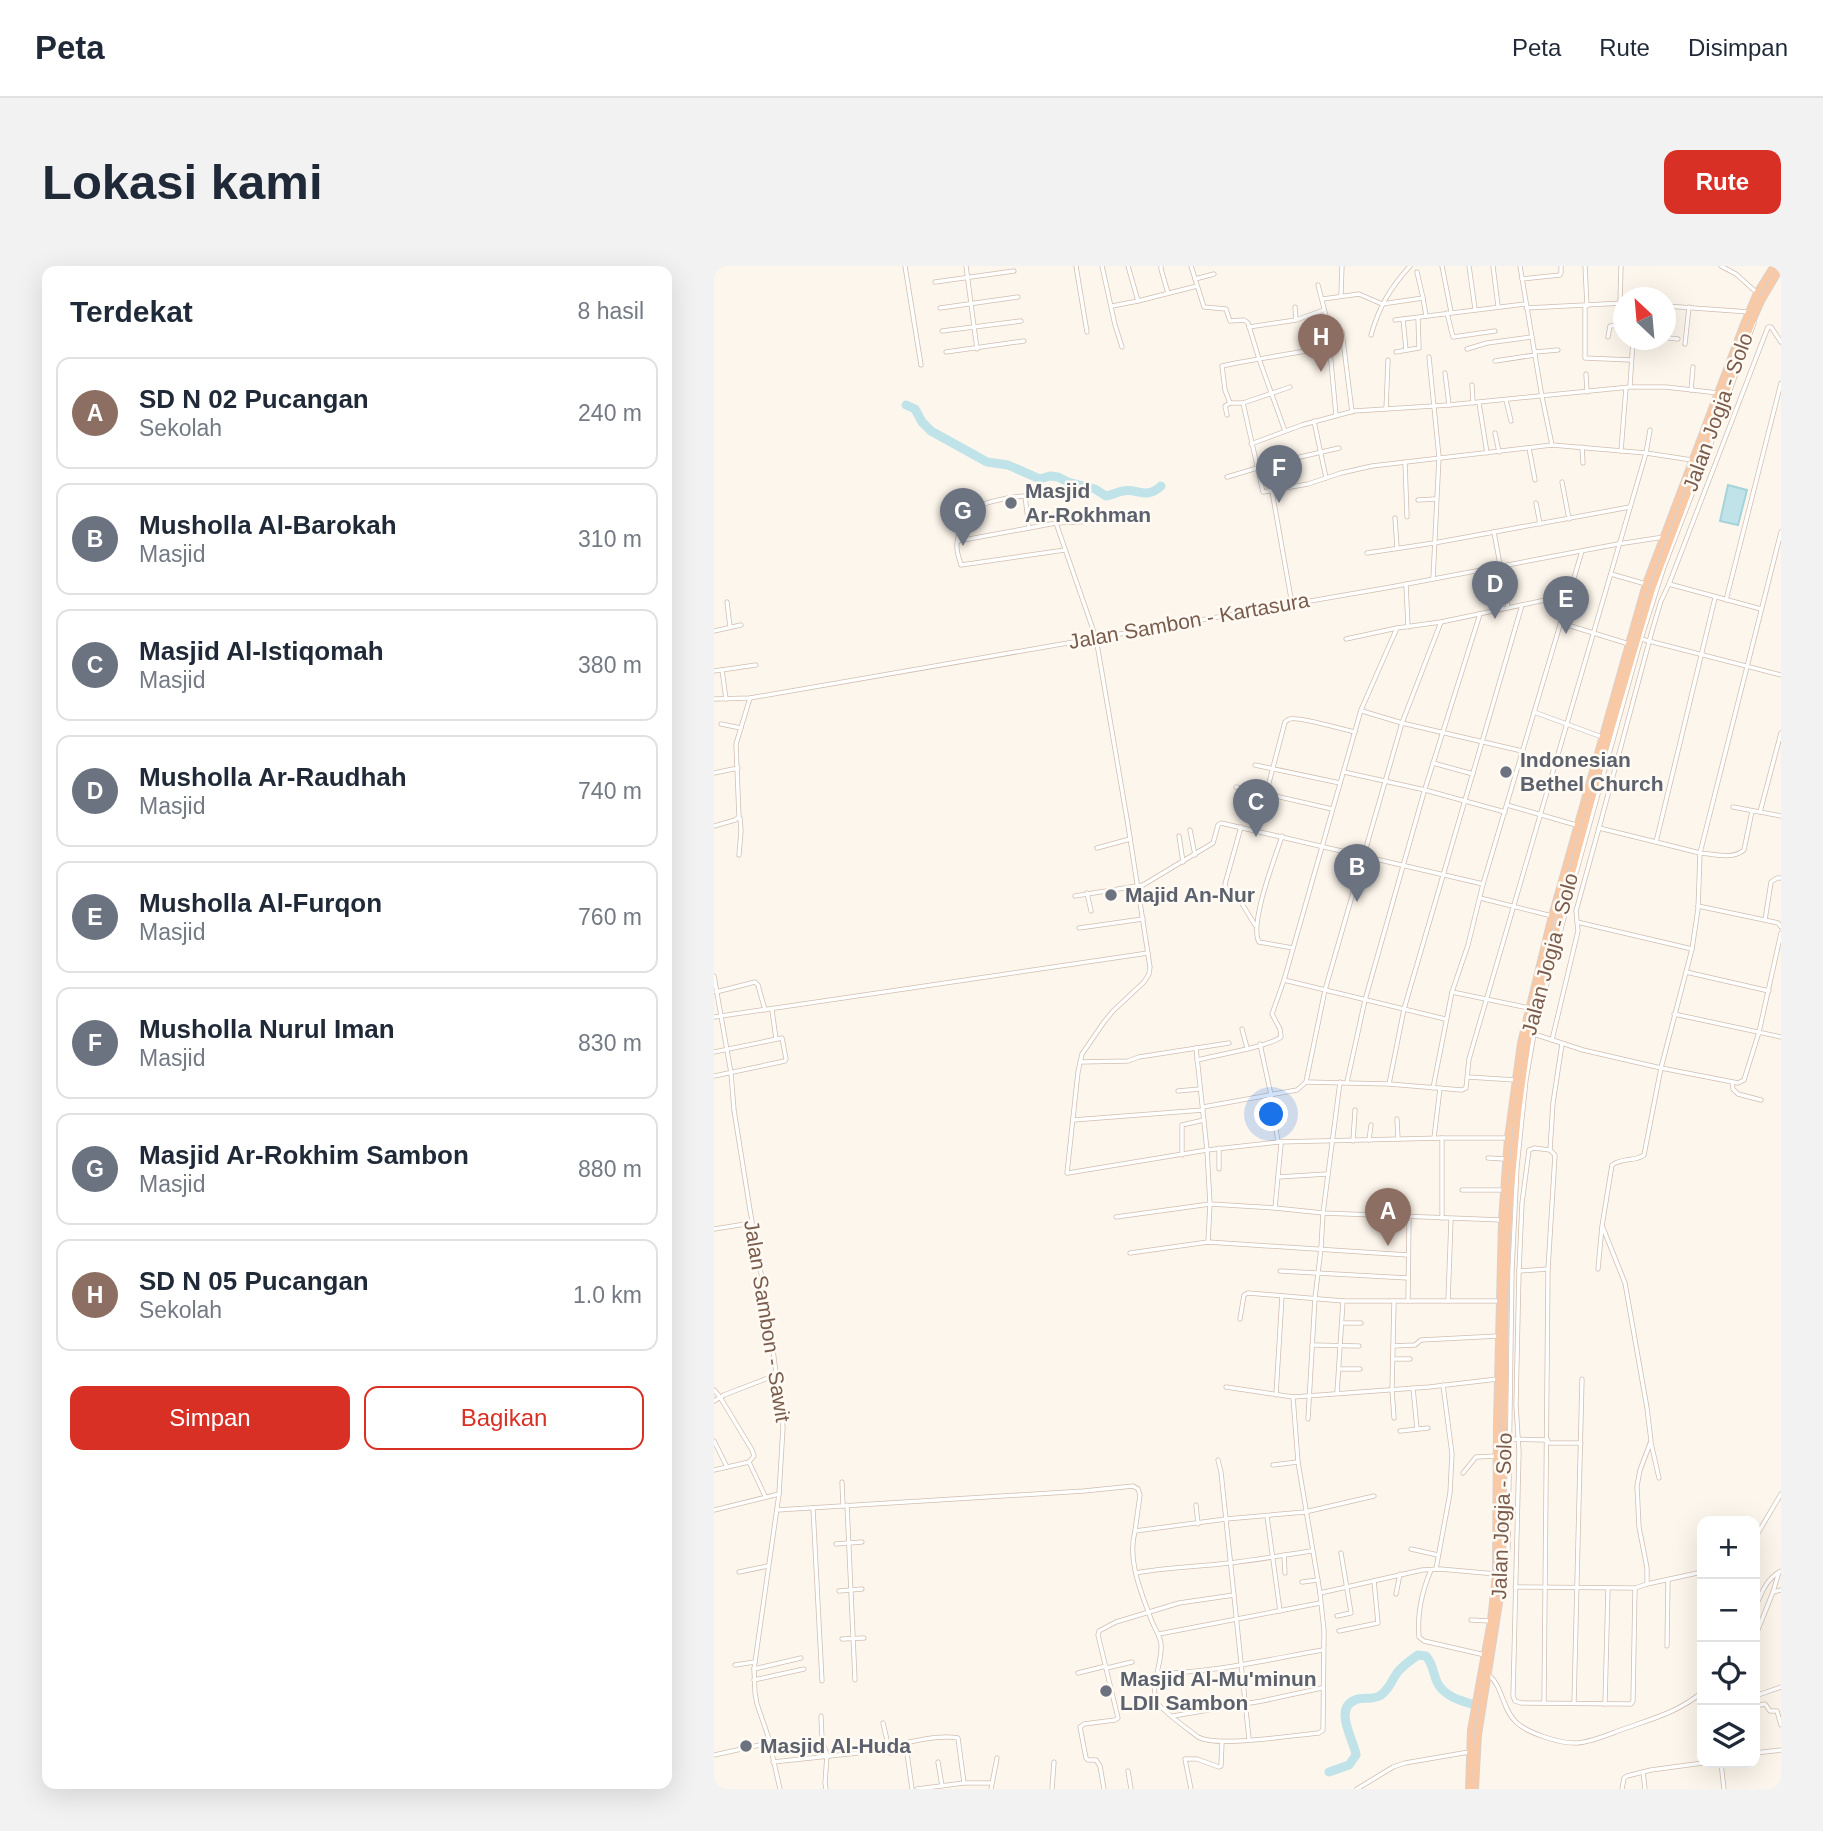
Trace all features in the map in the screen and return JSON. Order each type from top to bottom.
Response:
[{"type":"highway","name":"Jalan Jogja - Solo","points":[[1485,1674],[1502,1584],[1504,1190],[1515,1080],[1634,657],[1646,584],[1697,461],[1758,293],[1774,266]]},
{"type":"highway","name":"Jalan Jogja - Solo","points":[[1697,461],[1718,393],[1751,314],[1781,267]]},
{"type":"highway","name":"Jalan Jogja - Solo","points":[[1505,1220],[1517,1150],[1529,1008],[1559,916],[1578,825],[1629,644],[1637,638],[1667,538]]},
{"type":"highway","name":"Jalan Jogja - Solo","points":[[1485,1674],[1496,1574],[1497,1457],[1503,1439],[1498,1379],[1503,1301]]},
{"type":"highway","points":[[1469,1789],[1471,1730],[1485,1674]]},
{"type":"highway","points":[[1475,1789],[1485,1674]]},
{"type":"street","points":[[905,266],[921,365]]},
{"type":"street","points":[[966,266],[977,349]]},
{"type":"street","points":[[1076,266],[1087,332]]},
{"type":"street","points":[[1102,266],[1122,347]]},
{"type":"street","points":[[1128,266],[1138,301]]},
{"type":"street","points":[[1161,266],[1168,293]]},
{"type":"street","points":[[1191,266],[1204,307],[1224,309],[1230,321],[1245,320],[1249,327],[1284,431]]},
{"type":"street","points":[[1340,296],[1342,266]]},
{"type":"street","points":[[1371,335],[1382,304],[1410,266]]},
{"type":"street","points":[[1442,266],[1453,337],[1495,331]]},
{"type":"street","points":[[1469,266],[1475,309]]},
{"type":"street","points":[[1493,266],[1498,306]]},
{"type":"street","points":[[1520,266],[1552,445]]},
{"type":"street","points":[[1522,279],[1560,275],[1561,266]]},
{"type":"street","points":[[1585,266],[1585,358],[1631,360]]},
{"type":"street","points":[[1621,266],[1622,287]]},
{"type":"street","points":[[1721,266],[1737,274],[1758,293]]},
{"type":"street","points":[[935,282],[1014,271]]},
{"type":"street","points":[[1417,272],[1426,316]]},
{"type":"street","points":[[1195,279],[1214,274]]},
{"type":"street","points":[[1771,283],[1781,286]]},
{"type":"street","points":[[1318,285],[1325,310],[1336,415]]},
{"type":"street","points":[[1112,306],[1197,286]]},
{"type":"street","points":[[1322,300],[1361,295],[1382,304],[1423,298]]},
{"type":"street","points":[[940,308],[1018,297]]},
{"type":"street","points":[[1395,320],[1498,306],[1613,304]]},
{"type":"street","points":[[1676,306],[1751,314],[1753,330],[1637,638],[1781,675]]},
{"type":"street","points":[[1295,307],[1296,320]]},
{"type":"street","points":[[1685,344],[1689,307]]},
{"type":"street","points":[[1249,327],[1296,320],[1325,310]]},
{"type":"street","points":[[1396,352],[1419,347],[1418,317]]},
{"type":"street","points":[[1403,319],[1406,350]]},
{"type":"street","points":[[943,331],[1021,321]]},
{"type":"street","points":[[1608,337],[1610,326],[1613,326]]},
{"type":"street","points":[[1552,1040],[1578,930],[1576,911],[1661,601],[1768,327],[1771,327],[1781,342]]},
{"type":"street","points":[[1342,332],[1355,411]]},
{"type":"street","points":[[1467,349],[1532,337]]},
{"type":"street","points":[[946,352],[1024,341]]},
{"type":"street","points":[[1230,403],[1225,390],[1222,366],[1329,346]]},
{"type":"street","points":[[1495,361],[1558,350]]},
{"type":"street","points":[[1621,451],[1632,350]]},
{"type":"street","points":[[1429,357],[1439,457],[1433,579]]},
{"type":"street","points":[[1387,409],[1388,360]]},
{"type":"street","points":[[1691,390],[1693,367]]},
{"type":"street","points":[[1445,373],[1449,405]]},
{"type":"street","points":[[1586,373],[1587,392]]},
{"type":"street","points":[[1726,600],[1781,383]]},
{"type":"street","points":[[1472,385],[1487,453]]},
{"type":"street","points":[[1227,415],[1225,406],[1230,403],[1243,403],[1290,387]]},
{"type":"street","points":[[1251,444],[1314,421],[1355,411],[1628,388],[1651,387],[1718,393]]},
{"type":"street","points":[[1506,400],[1511,421]]},
{"type":"street","points":[[1243,403],[1262,491],[1272,491],[1365,467],[1552,445],[1646,453],[1697,461]]},
{"type":"street","points":[[1314,421],[1326,478]]},
{"type":"street","points":[[1306,1082],[1390,1084],[1464,1090],[1467,1087],[1469,1059],[1646,453],[1650,430]]},
{"type":"street","points":[[1495,433],[1499,452]]},
{"type":"street","points":[[1582,447],[1583,463]]},
{"type":"street","points":[[1227,477],[1339,448]]},
{"type":"street","points":[[1529,448],[1535,480]]},
{"type":"street","points":[[1405,462],[1407,517]]},
{"type":"street","points":[[1562,482],[1569,519]]},
{"type":"street","points":[[1272,491],[1292,604]]},
{"type":"street","points":[[1029,528],[1025,496],[986,504],[967,513],[958,541],[957,552],[962,565],[1065,550]]},
{"type":"street","points":[[1418,500],[1436,499]]},
{"type":"street","points":[[1536,503],[1540,524]]},
{"type":"street","points":[[1367,553],[1630,507]]},
{"type":"street","points":[[1395,518],[1397,548]]},
{"type":"street","points":[[958,541],[1056,523],[1096,521]]},
{"type":"street","points":[[1056,523],[1096,638],[1150,967],[1148,977],[1113,1011],[1083,1054],[1067,1173],[1219,1148],[1280,1143],[1508,1138]]},
{"type":"street","points":[[1494,532],[1508,608]]},
{"type":"street","points":[[1598,1269],[1612,1165],[1622,1159],[1639,1158],[1644,1153],[1661,1068],[1692,949],[1698,906],[1700,853],[1781,532]]},
{"type":"street","name":"Jalan Sambon - Kartasura","points":[[714,699],[750,698],[1406,584],[1618,544],[1667,538]]},
{"type":"street","points":[[1433,1088],[1452,992],[1582,551]]},
{"type":"street","points":[[1611,574],[1646,584]]},
{"type":"street","points":[[1406,584],[1408,627]]},
{"type":"street","points":[[1669,584],[1761,610]]},
{"type":"street","points":[[1346,639],[1569,596]]},
{"type":"street","points":[[1656,842],[1715,598]]},
{"type":"street","points":[[727,602],[730,627]]},
{"type":"street","points":[[1390,1084],[1405,1009],[1522,605]]},
{"type":"street","points":[[1347,1082],[1365,1000],[1442,732],[1480,614]]},
{"type":"street","points":[[1073,1120],[1203,1108],[1297,1090],[1306,1082],[1325,990],[1402,723],[1441,622]]},
{"type":"street","points":[[1561,623],[1629,644]]},
{"type":"street","points":[[714,631],[741,625]]},
{"type":"street","points":[[1197,1060],[1281,1037],[1280,1029],[1272,1015],[1361,710],[1397,628]]},
{"type":"street","points":[[714,671],[756,666]]},
{"type":"street","points":[[722,670],[726,699]]},
{"type":"street","points":[[739,855],[741,831],[736,744],[750,698]]},
{"type":"street","points":[[1361,710],[1402,723],[1522,751]]},
{"type":"street","points":[[1534,712],[1602,737]]},
{"type":"street","points":[[1254,830],[1288,719],[1355,732]]},
{"type":"street","points":[[722,724],[741,727]]},
{"type":"street","points":[[1760,812],[1779,753],[1781,733]]},
{"type":"street","points":[[1433,763],[1474,774]]},
{"type":"street","points":[[1255,765],[1340,783]]},
{"type":"street","points":[[714,772],[738,768]]},
{"type":"street","points":[[1343,771],[1505,812]]},
{"type":"street","points":[[1236,787],[1332,809]]},
{"type":"street","points":[[1507,805],[1578,825]]},
{"type":"street","points":[[1733,807],[1781,817]]},
{"type":"street","points":[[1599,828],[1700,853],[1733,856],[1744,850],[1752,811]]},
{"type":"street","points":[[714,825],[739,817]]},
{"type":"street","points":[[1075,896],[1138,886],[1150,881],[1213,843],[1221,823],[1483,884]]},
{"type":"street","points":[[1241,827],[1225,884],[1241,902],[1256,926]]},
{"type":"street","points":[[1191,830],[1195,855]]},
{"type":"street","points":[[1179,836],[1182,862]]},
{"type":"street","points":[[1282,836],[1257,916],[1256,936],[1259,942],[1293,948]]},
{"type":"street","points":[[1097,848],[1130,839]]},
{"type":"street","points":[[1765,920],[1771,882],[1781,878]]},
{"type":"street","points":[[1087,893],[1091,911]]},
{"type":"street","points":[[1480,898],[1559,916]]},
{"type":"street","points":[[1698,906],[1778,923],[1781,927]]},
{"type":"street","points":[[1079,928],[1143,919]]},
{"type":"street","points":[[1577,922],[1692,949]]},
{"type":"street","points":[[1529,1032],[1562,1044],[1738,1083],[1746,1078],[1781,933]]},
{"type":"street","points":[[714,1017],[1148,953]]},
{"type":"street","points":[[1686,972],[1769,991]]},
{"type":"street","name":"Jalan Sambon - Sawit","points":[[714,976],[752,1223],[761,1264],[783,1438],[777,1510],[754,1669],[757,1704],[780,1789]]},
{"type":"street","points":[[1284,981],[1446,1019]]},
{"type":"street","points":[[716,992],[755,982],[766,1011]]},
{"type":"street","points":[[1452,992],[1529,1008]]},
{"type":"street","points":[[772,1010],[776,1039]]},
{"type":"street","points":[[1674,1014],[1781,1037]]},
{"type":"street","points":[[1242,1029],[1247,1048]]},
{"type":"street","points":[[714,1052],[783,1039],[786,1061],[714,1076]]},
{"type":"street","points":[[1080,1062],[1128,1061],[1139,1056],[1229,1043]]},
{"type":"street","points":[[1260,1044],[1280,1143],[1275,1208]]},
{"type":"street","points":[[1550,1150],[1553,1103],[1562,1044]]},
{"type":"street","points":[[1196,1048],[1207,1150],[1210,1204],[1208,1242]]},
{"type":"street","points":[[1467,1077],[1515,1080]]},
{"type":"street","points":[[1308,1419],[1323,1213],[1340,1082]]},
{"type":"street","points":[[1732,1082],[1733,1090],[1738,1094],[1761,1100]]},
{"type":"street","points":[[1178,1091],[1200,1088]]},
{"type":"street","points":[[1434,1138],[1440,1088]]},
{"type":"street","points":[[1353,1141],[1354,1110]]},
{"type":"street","points":[[1397,1119],[1398,1139]]},
{"type":"street","points":[[1182,1155],[1182,1125],[1204,1120]]},
{"type":"street","points":[[1369,1140],[1371,1125]]},
{"type":"street","points":[[1441,1218],[1442,1138]]},
{"type":"street","points":[[1219,1148],[1219,1169]]},
{"type":"street","points":[[1544,1703],[1548,1442],[1548,1269],[1555,1158],[1550,1150],[1517,1150],[1503,1439],[1518,1439],[1548,1442],[1581,1443]]},
{"type":"street","points":[[1529,1150],[1522,1203],[1519,1271],[1516,1703],[1631,1704],[1635,1588]]},
{"type":"street","points":[[1488,1158],[1507,1159]]},
{"type":"street","points":[[1278,1177],[1327,1174]]},
{"type":"street","points":[[1462,1190],[1504,1190]]},
{"type":"street","points":[[1116,1217],[1210,1204],[1323,1213],[1505,1220]]},
{"type":"street","points":[[1408,1301],[1409,1217]]},
{"type":"street","points":[[1448,1301],[1451,1219]]},
{"type":"street","points":[[714,1229],[752,1223]]},
{"type":"street","points":[[1602,1226],[1616,1256],[1627,1294],[1659,1478]]},
{"type":"street","points":[[1130,1253],[1208,1242],[1408,1255]]},
{"type":"street","points":[[1519,1271],[1548,1269]]},
{"type":"street","points":[[1280,1272],[1408,1278]]},
{"type":"street","points":[[1241,1319],[1245,1294],[1343,1301],[1503,1301]]},
{"type":"street","points":[[1276,1395],[1282,1296]]},
{"type":"street","points":[[1338,1394],[1343,1301]]},
{"type":"street","points":[[1394,1301],[1394,1418]]},
{"type":"street","points":[[1342,1323],[1361,1323]]},
{"type":"street","points":[[1393,1346],[1415,1345],[1421,1340],[1499,1336]]},
{"type":"street","points":[[1312,1345],[1359,1346]]},
{"type":"street","points":[[1393,1359],[1410,1359]]},
{"type":"street","points":[[1339,1369],[1360,1369]]},
{"type":"street","points":[[714,1401],[777,1375]]},
{"type":"street","points":[[1226,1387],[1293,1397],[1498,1379]]},
{"type":"street","points":[[1574,1703],[1583,1379]]},
{"type":"street","points":[[1443,1385],[1452,1454],[1450,1493],[1438,1555],[1426,1582],[1419,1610],[1419,1637],[1424,1641],[1485,1655]]},
{"type":"street","points":[[1413,1388],[1417,1429]]},
{"type":"street","points":[[714,1390],[754,1456],[749,1462],[714,1470]]},
{"type":"street","points":[[777,1510],[1084,1492],[1133,1486],[1138,1489],[1140,1495],[1132,1551],[1136,1573],[1162,1646],[1159,1672],[1154,1685],[1156,1700],[1162,1708],[1201,1740],[1222,1743],[1323,1732],[1324,1631],[1298,1462],[1293,1397]]},
{"type":"street","points":[[1400,1431],[1428,1428]]},
{"type":"street","points":[[714,1441],[727,1467]]},
{"type":"street","points":[[1647,1584],[1647,1568],[1639,1527],[1637,1486],[1651,1441]]},
{"type":"street","points":[[1463,1473],[1476,1457],[1497,1457]]},
{"type":"street","points":[[1218,1460],[1249,1739]]},
{"type":"street","points":[[1643,1462],[1655,1461]]},
{"type":"street","points":[[749,1462],[765,1496]]},
{"type":"street","points":[[1273,1465],[1298,1462]]},
{"type":"street","points":[[842,1482],[849,1543],[855,1681]]},
{"type":"street","points":[[714,1510],[779,1494]]},
{"type":"street","points":[[1760,1530],[1781,1494]]},
{"type":"street","points":[[1135,1531],[1305,1512],[1374,1496]]},
{"type":"street","points":[[1196,1505],[1198,1524]]},
{"type":"street","points":[[813,1508],[822,1681]]},
{"type":"street","points":[[1267,1516],[1280,1611]]},
{"type":"street","points":[[836,1544],[862,1542]]},
{"type":"street","points":[[1411,1549],[1438,1555]]},
{"type":"street","points":[[1136,1573],[1312,1551]]},
{"type":"street","points":[[1337,1616],[1350,1613],[1341,1553]]},
{"type":"street","points":[[1284,1555],[1285,1573]]},
{"type":"street","points":[[739,1572],[768,1566]]},
{"type":"street","points":[[1320,1593],[1399,1574],[1433,1569],[1496,1574]]},
{"type":"street","points":[[1515,1587],[1635,1588],[1697,1573]]},
{"type":"street","points":[[1760,1624],[1777,1573]]},
{"type":"street","points":[[1760,1596],[1765,1584],[1777,1573]]},
{"type":"street","points":[[1396,1594],[1399,1574]]},
{"type":"street","points":[[1303,1583],[1318,1580]]},
{"type":"street","points":[[1667,1646],[1668,1580]]},
{"type":"street","points":[[1339,1631],[1378,1623],[1374,1581]]},
{"type":"street","points":[[1605,1704],[1608,1588]]},
{"type":"street","points":[[839,1591],[862,1589]]},
{"type":"street","points":[[1773,1591],[1781,1590]]},
{"type":"street","points":[[1104,1789],[1099,1763],[1086,1758],[1080,1727],[1084,1724],[1117,1720],[1099,1631],[1116,1622],[1179,1603],[1234,1595]]},
{"type":"street","points":[[1159,1634],[1320,1602]]},
{"type":"street","points":[[1471,1620],[1491,1621]]},
{"type":"street","points":[[842,1639],[864,1638]]},
{"type":"street","points":[[1159,1672],[1241,1664],[1323,1649]]},
{"type":"street","points":[[754,1669],[800,1658]]},
{"type":"street","points":[[735,1665],[755,1662]]},
{"type":"street","points":[[1078,1673],[1132,1662]]},
{"type":"street","points":[[754,1680],[804,1669]]},
{"type":"street","points":[[1485,1674],[1495,1681],[1506,1709],[1518,1724],[1566,1743],[1602,1737],[1675,1710],[1697,1699]]},
{"type":"street","points":[[1760,1694],[1781,1687]]},
{"type":"street","points":[[1173,1716],[1322,1688]]},
{"type":"street","points":[[1760,1705],[1765,1704],[1770,1711],[1778,1712],[1781,1725]]},
{"type":"street","points":[[821,1716],[822,1740],[827,1755],[824,1783],[826,1789]]},
{"type":"street","points":[[883,1723],[890,1753],[906,1751]]},
{"type":"street","points":[[964,1783],[958,1737],[909,1742],[906,1745],[915,1789],[964,1783],[991,1786],[997,1758]]},
{"type":"street","points":[[714,1755],[769,1743]]},
{"type":"street","points":[[1191,1789],[1185,1759],[1197,1759],[1219,1767],[1222,1743]]},
{"type":"street","points":[[1760,1752],[1781,1750]]},
{"type":"street","points":[[774,1762],[858,1752]]},
{"type":"street","points":[[1357,1789],[1393,1767],[1405,1763],[1469,1752]]},
{"type":"street","points":[[938,1762],[940,1787]]},
{"type":"street","points":[[1052,1789],[1054,1762]]},
{"type":"street","points":[[1622,1789],[1625,1777],[1697,1764]]},
{"type":"street","points":[[1722,1768],[1724,1789]]},
{"type":"street","points":[[1128,1771],[1131,1789]]},
{"type":"street","points":[[1643,1772],[1645,1789]]},
{"type":"street","points":[[1365,1789],[1369,1782]]},
{"type":"water","points":[[1728,485],[1747,490],[1738,525],[1720,521]]},
{"type":"waterway","points":[[906,405],[915,409],[931,431],[987,462],[1008,465],[1040,479],[1058,477],[1095,489],[1106,496],[1128,490],[1151,492],[1161,486]]},
{"type":"waterway","points":[[1329,1772],[1349,1765],[1356,1755],[1346,1725],[1345,1717],[1349,1704],[1358,1699],[1381,1695],[1399,1670],[1418,1655],[1426,1656],[1437,1682],[1445,1692],[1482,1707]]},
{"type":"place","name":"SD N 05 Pucangan","points":[[1321,372]]},
{"type":"place","name":"Masjid Ar-Rokhman","points":[[1011,503]]},
{"type":"place","name":"Musholla Nurul Iman","points":[[1279,503]]},
{"type":"place","name":"Masjid Ar-Rokhim Sambon","points":[[963,546]]},
{"type":"place","name":"Musholla Ar-Raudhah","points":[[1495,619]]},
{"type":"place","name":"Musholla Al-Furqon","points":[[1566,634]]},
{"type":"place","name":"Indonesian Bethel Church","points":[[1506,772]]},
{"type":"place","name":"Masjid Al-Istiqomah","points":[[1256,837]]},
{"type":"place","name":"Majid An-Nur","points":[[1111,895]]},
{"type":"place","name":"Musholla Al-Barokah","points":[[1357,902]]},
{"type":"place","name":"SD N 02 Pucangan","points":[[1388,1246]]},
{"type":"place","name":"Masjid Al-Mu'minun LDII Sambon","points":[[1106,1691]]},
{"type":"place","name":"Masjid Al-Huda","points":[[746,1746]]}]
